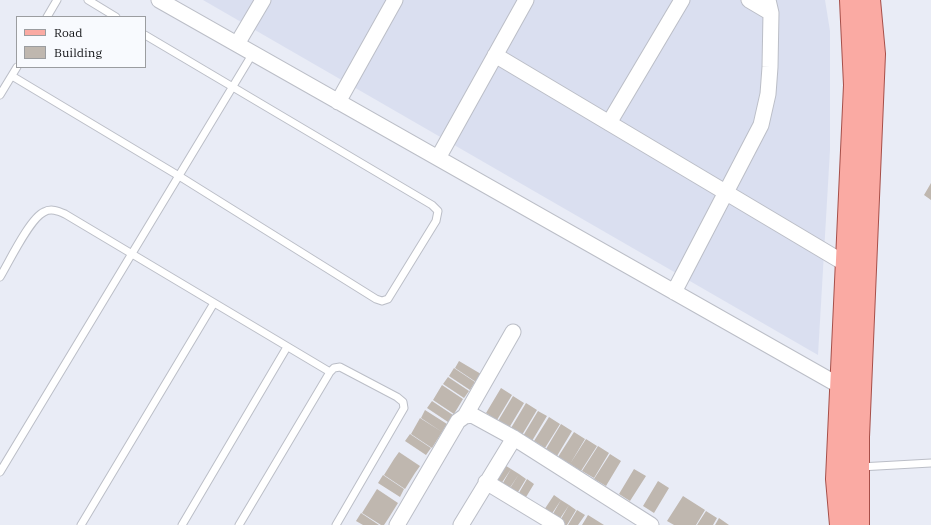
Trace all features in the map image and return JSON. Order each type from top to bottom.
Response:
[{"type":"main road","points":[[841,525],[837,479],[855,85],[851,0]]},
{"type":"main road","points":[[858,525],[860,397],[874,54],[869,0]]},
{"type":"street","points":[[159,0],[860,397]]},
{"type":"street","points":[[237,44],[263,0]]},
{"type":"street","points":[[338,102],[395,0]]},
{"type":"street","points":[[438,158],[526,0]]},
{"type":"street","points":[[609,123],[682,0]]},
{"type":"street","points":[[674,292],[752,145],[761,125],[768,94],[770,67],[769,7],[749,0]]},
{"type":"street","points":[[495,55],[846,264]]},
{"type":"street","points":[[397,525],[458,421],[465,416],[513,332]]},
{"type":"street","points":[[465,416],[472,415],[479,418],[514,438],[650,525]]},
{"type":"street","points":[[462,524],[514,438]]},
{"type":"street","points":[[486,482],[558,525]]},
{"type":"lane","points":[[48,16],[57,0]]},
{"type":"lane","points":[[88,0],[114,16]]},
{"type":"lane","points":[[12,76],[179,176],[376,299],[382,301],[388,299],[432,228],[438,211],[432,205],[146,35]]},
{"type":"lane","points":[[0,472],[253,53]]},
{"type":"lane","points":[[0,94],[16,68]]},
{"type":"lane","points":[[0,277],[35,218],[45,211],[54,210],[65,214],[132,253],[330,372]]},
{"type":"lane","points":[[82,525],[214,302]]},
{"type":"lane","points":[[182,525],[287,347]]},
{"type":"lane","points":[[239,525],[330,372],[334,368],[340,367],[347,369],[397,397],[403,402],[404,408],[336,525]]},
{"type":"lane","points":[[858,467],[931,463]]},
{"type":"shaded area","points":[[203,0],[825,0],[830,31],[830,150],[818,355]]},
{"type":"building","points":[[931,183],[931,200],[924,195]]},
{"type":"building","points":[[459,361],[481,374],[476,382],[455,368]]},
{"type":"building","points":[[454,368],[475,382],[470,390],[449,376]]},
{"type":"building","points":[[448,377],[469,391],[464,398],[443,384]]},
{"type":"building","points":[[442,385],[463,399],[454,414],[433,400]]},
{"type":"building","points":[[501,388],[512,395],[497,420],[486,413]]},
{"type":"building","points":[[513,396],[524,403],[509,428],[498,421]]},
{"type":"building","points":[[432,401],[453,415],[448,422],[427,408]]},
{"type":"building","points":[[526,403],[537,410],[522,435],[511,428]]},
{"type":"building","points":[[425,410],[447,424],[442,432],[421,418]]},
{"type":"building","points":[[538,411],[547,416],[532,441],[523,436]]},
{"type":"building","points":[[549,417],[560,424],[545,448],[534,441]]},
{"type":"building","points":[[420,418],[442,432],[432,448],[411,434]]},
{"type":"building","points":[[561,424],[572,431],[557,456],[546,449]]},
{"type":"building","points":[[574,432],[585,439],[570,464],[558,457]]},
{"type":"building","points":[[410,434],[431,448],[426,455],[405,441]]},
{"type":"building","points":[[586,439],[597,446],[581,471],[570,464]]},
{"type":"building","points":[[598,446],[609,453],[594,478],[582,471]]},
{"type":"building","points":[[399,452],[420,466],[415,473],[394,459]]},
{"type":"building","points":[[610,454],[621,461],[606,486],[594,479]]},
{"type":"building","points":[[394,459],[415,473],[405,489],[384,475]]},
{"type":"building","points":[[503,464],[511,469],[499,487],[492,483]]},
{"type":"building","points":[[511,469],[519,474],[507,492],[500,488]]},
{"type":"building","points":[[634,469],[646,476],[630,501],[619,494]]},
{"type":"building","points":[[519,474],[526,479],[515,497],[507,493]]},
{"type":"building","points":[[383,475],[404,489],[400,497],[378,483]]},
{"type":"building","points":[[527,479],[534,484],[523,502],[516,498]]},
{"type":"building","points":[[658,481],[669,488],[654,513],[643,506]]},
{"type":"building","points":[[377,489],[398,503],[393,511],[372,497]]},
{"type":"building","points":[[554,495],[561,500],[549,518],[542,513]]},
{"type":"building","points":[[683,496],[705,510],[696,525],[674,525],[667,521]]},
{"type":"building","points":[[372,497],[393,511],[388,519],[367,505]]},
{"type":"building","points":[[561,500],[569,505],[557,523],[550,519]]},
{"type":"building","points":[[367,505],[388,519],[384,525],[381,525],[362,513]]},
{"type":"building","points":[[569,505],[576,510],[567,525],[558,524]]},
{"type":"building","points":[[577,510],[585,515],[578,525],[568,525]]},
{"type":"building","points":[[706,511],[717,518],[713,525],[697,525]]},
{"type":"building","points":[[361,513],[379,525],[363,525],[356,521]]},
{"type":"building","points":[[588,515],[596,520],[593,525],[582,525]]},
{"type":"building","points":[[719,518],[729,525],[715,525]]},
{"type":"building","points":[[596,520],[604,525],[593,525]]}]
